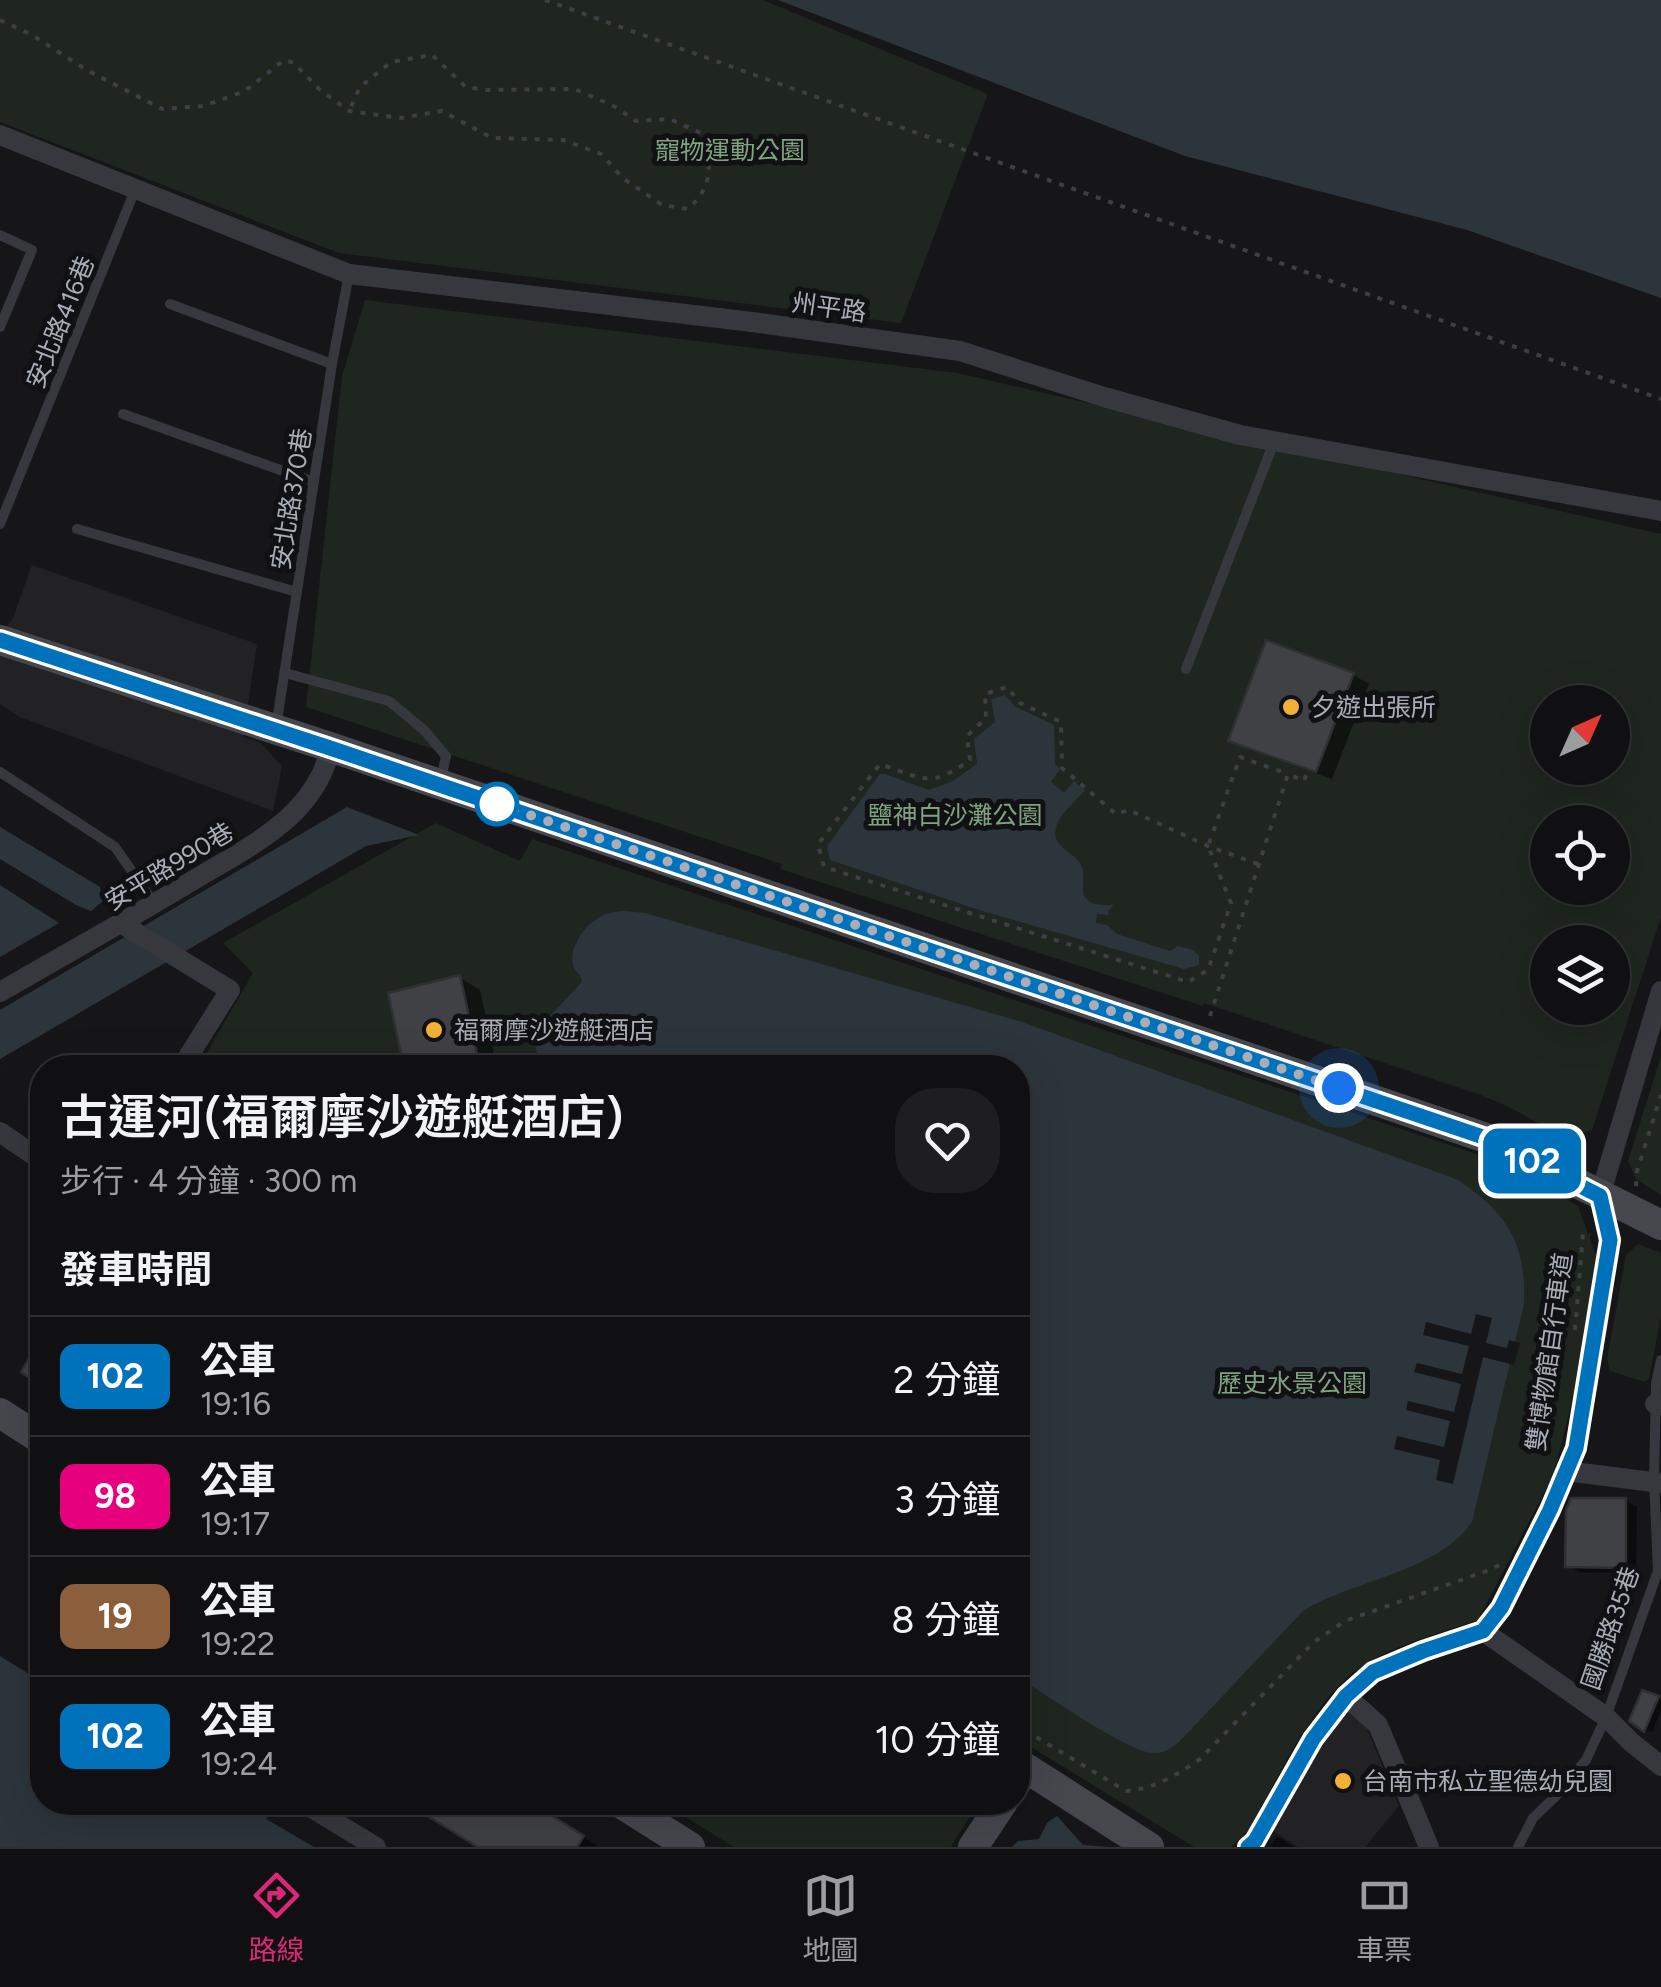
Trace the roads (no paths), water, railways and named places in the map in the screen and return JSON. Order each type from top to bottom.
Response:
[{"type":"street","name":"州平路","points":[[0,136],[348,274],[960,351],[1104,397],[1240,434],[1661,511]]},
{"type":"street","points":[[0,640],[1489,1139],[1647,1219]]},
{"type":"street","name":"安平路990巷","points":[[0,992],[264,838],[290,817],[316,784],[328,762],[330,748]]},
{"type":"street","points":[[122,924],[230,990],[189,1055]]},
{"type":"street","points":[[1248,1847],[1313,1739],[1346,1696],[1373,1672],[1483,1631],[1501,1608],[1550,1510],[1576,1448],[1610,1240],[1600,1196],[1661,992]]},
{"type":"street","points":[[0,1132],[30,1153]]},
{"type":"street","points":[[0,1413],[30,1432]]},
{"type":"street","points":[[1566,1471],[1657,1482]]},
{"type":"street","points":[[1483,1631],[1606,1716]]},
{"type":"street","points":[[1346,1696],[1378,1725],[1429,1847]]},
{"type":"street","name":"國勝路35巷","points":[[1606,1716],[1630,1742],[1661,1766]]},
{"type":"street","points":[[1030,1770],[1149,1847]]},
{"type":"street","points":[[324,1815],[376,1847]]},
{"type":"street","points":[[639,1815],[690,1847]]},
{"type":"street","points":[[973,1847],[994,1815]]},
{"type":"lane","name":"安北路416巷","points":[[0,524],[135,190]]},
{"type":"lane","points":[[0,235],[32,250],[0,327]]},
{"type":"lane","name":"安北路370巷","points":[[276,730],[348,274]]},
{"type":"lane","points":[[170,304],[332,364]]},
{"type":"lane","points":[[123,414],[314,482]]},
{"type":"lane","points":[[1186,669],[1274,440]]},
{"type":"lane","points":[[77,530],[297,592]]},
{"type":"lane","points":[[286,673],[389,701],[424,730],[446,756],[440,785]]},
{"type":"lane","points":[[0,772],[115,846],[154,904]]},
{"type":"lane","name":"國勝路35巷","points":[[1606,1716],[1658,1571],[1656,1384],[1661,1360]]},
{"type":"lane","points":[[1518,1847],[1533,1818],[1586,1760],[1606,1716]]},
{"type":"place","name":"夕遊出張所","points":[[1291,707]]},
{"type":"place","name":"福爾摩沙遊艇酒店","points":[[434,1030]]},
{"type":"place","name":"台南市私立聖德幼兒園","points":[[1343,1781]]},
{"type":"park label","name":"寵物運動公園","points":[[730,150]]},
{"type":"park label","name":"鹽神白沙灘公園","points":[[955,815]]},
{"type":"park label","name":"歷史水景公園","points":[[1292,1383]]}]
